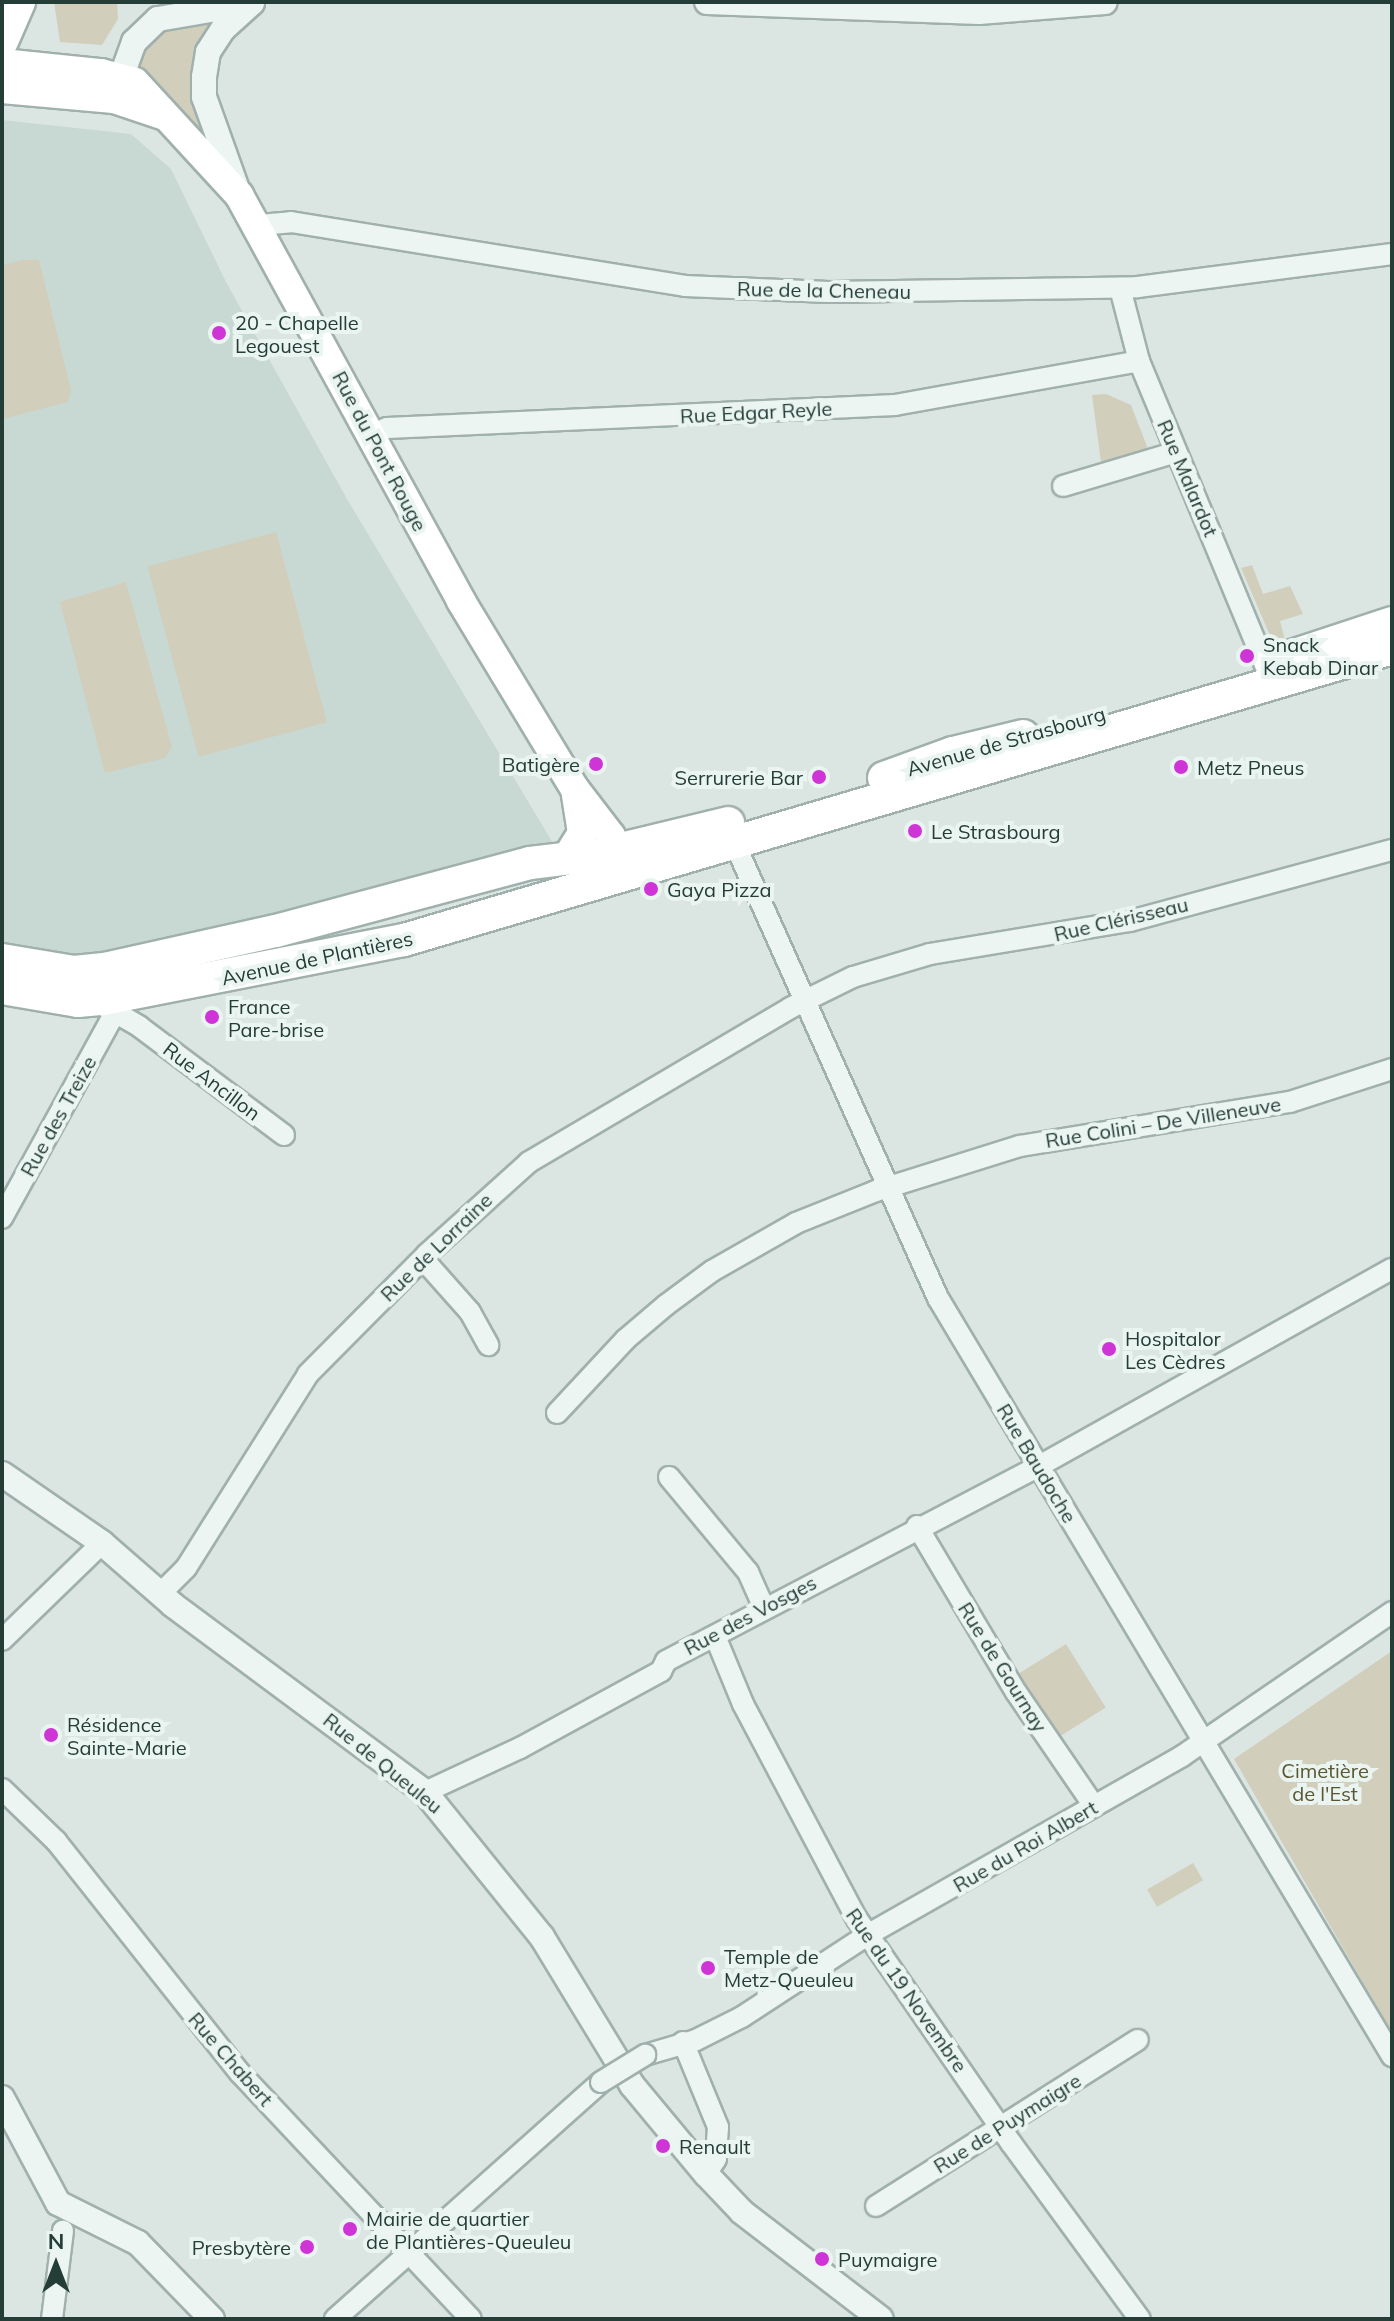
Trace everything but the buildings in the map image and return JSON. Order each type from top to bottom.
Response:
[{"type":"main road","points":[[2,41],[19,2]]},
{"type":"main road","name":"Rue du Pont Rouge","points":[[2,63],[149,93],[239,195],[259,225],[461,601],[622,863]]},
{"type":"main road","name":"Rue du Pont Rouge","points":[[2,89],[116,87]]},
{"type":"main road","name":"Avenue de Strasbourg","points":[[622,863],[1392,623]]},
{"type":"main road","name":"Avenue de Strasbourg","points":[[622,863],[734,842],[1392,648]]},
{"type":"main road","name":"Rue du Pont Rouge","points":[[567,857],[582,833],[575,789]]},
{"type":"main road","name":"Avenue de Plantières","points":[[2,960],[74,972],[104,969],[567,857],[622,863]]},
{"type":"main road","name":"Avenue de Plantières","points":[[2,988],[78,1001],[118,1003],[404,940],[622,863]]},
{"type":"street","points":[[116,87],[134,42],[158,19],[254,2]]},
{"type":"street","points":[[239,195],[204,97],[204,77],[208,52],[223,29],[254,2]]},
{"type":"street","points":[[707,2],[979,12],[1105,2]]},
{"type":"street","name":"Rue de la Cheneau","points":[[259,225],[291,222],[685,286],[829,292],[1120,288],[1392,254]]},
{"type":"street","name":"Rue Malardot","points":[[1120,288],[1139,361],[1265,665]]},
{"type":"street","name":"Rue Edgar Reyle","points":[[371,435],[387,428],[895,405],[1139,361]]},
{"type":"street","points":[[1063,486],[1176,452]]},
{"type":"street","name":"Rue Baudoche","points":[[734,842],[938,1298],[1392,2056]]},
{"type":"street","name":"Rue Clérisseau","points":[[805,1000],[853,977],[930,954],[1130,921],[1392,850]]},
{"type":"street","name":"Rue de Lorraine","points":[[161,1593],[186,1568],[308,1374],[423,1259],[529,1162],[805,1000]]},
{"type":"street","name":"Rue Ancillon","points":[[118,1003],[140,1027],[284,1135]]},
{"type":"street","name":"Rue des Treize","points":[[2,1218],[118,1003]]},
{"type":"street","name":"Rue Colini – De Villeneuve","points":[[557,1413],[626,1339],[712,1271],[796,1223],[888,1188],[1050,1138],[1267,1107],[1392,1069]]},
{"type":"street","points":[[423,1259],[470,1312],[488,1345]]},
{"type":"street","name":"Rue des Vosges","points":[[425,1792],[520,1748],[764,1608],[917,1526],[1039,1466],[1392,1269]]},
{"type":"street","name":"Rue de Queuleu","points":[[2,1474],[102,1543],[161,1593],[425,1792],[542,1937],[632,2085],[706,2174],[742,2212],[881,2319]]},
{"type":"street","points":[[669,1477],[748,1572],[764,1608]]},
{"type":"street","name":"Rue de Gournay","points":[[917,1526],[1016,1692],[1094,1806]]},
{"type":"street","points":[[2,1640],[102,1543]]},
{"type":"street","name":"Rue du Roi Albert","points":[[409,2255],[601,2082],[645,2055],[742,2017],[869,1934],[1204,1741],[1392,1612]]},
{"type":"street","name":"Rue du 19 Novembre","points":[[715,1636],[831,1877],[1001,2126],[1140,2319]]},
{"type":"street","name":"Rue Chabert","points":[[2,1789],[56,1841],[240,2073],[471,2319]]},
{"type":"street","name":"Rue de Puymaigre","points":[[876,2206],[1138,2040]]},
{"type":"street","points":[[683,2042],[718,2127],[716,2159],[706,2174]]},
{"type":"street","points":[[2,2098],[66,2216],[52,2319]]},
{"type":"street","points":[[66,2216],[138,2243],[212,2319]]},
{"type":"street","points":[[335,2319],[409,2255]]},
{"type":"shaded area","points":[[2,120],[131,134],[171,169],[226,282],[347,499],[557,850],[88,963],[2,952]]},
{"type":"green space","points":[[54,2],[117,2],[118,19],[102,45],[60,42]]},
{"type":"green space","points":[[220,16],[212,33],[219,154],[133,64],[157,29]]},
{"type":"green space","points":[[39,260],[71,390],[68,402],[2,419],[2,265]]},
{"type":"green space","points":[[1106,394],[1131,405],[1148,449],[1101,462],[1092,395]]},
{"type":"green space","points":[[276,532],[327,722],[199,757],[148,566]]},
{"type":"green space","points":[[1252,565],[1263,594],[1290,586],[1303,614],[1280,621],[1285,640],[1292,642],[1272,640],[1241,568]]},
{"type":"green space","points":[[126,582],[172,747],[165,758],[105,773],[60,602]]},
{"type":"green space","points":[[1066,1644],[1106,1708],[1055,1739],[1015,1676]]},
{"type":"green space","name":"Cimetière de l'Est","points":[[1392,1651],[1392,2033],[1234,1759]]},
{"type":"green space","points":[[1193,1863],[1203,1880],[1157,1907],[1147,1890]]},
{"type":"place","name":"20 - Chapelle Legouest","points":[[219,333]]},
{"type":"place","name":"Snack Kebab Dinar","points":[[1247,656]]},
{"type":"place","name":"Batigère","points":[[596,764]]},
{"type":"place","name":"Metz Pneus","points":[[1181,767]]},
{"type":"place","name":"Serrurerie Bar","points":[[819,777]]},
{"type":"place","name":"Le Strasbourg","points":[[915,831]]},
{"type":"place","name":"Gaya Pizza","points":[[651,889]]},
{"type":"place","name":"France Pare-brise","points":[[212,1017]]},
{"type":"place","name":"Hospitalor Les Cèdres","points":[[1109,1349]]},
{"type":"place","name":"Résidence Sainte-Marie","points":[[51,1735]]},
{"type":"place","name":"Temple de Metz-Queuleu","points":[[708,1968]]},
{"type":"place","name":"Renault","points":[[663,2146]]},
{"type":"place","name":"Mairie de quartier de Plantières-Queuleu","points":[[350,2229]]},
{"type":"place","name":"Presbytère","points":[[307,2247]]},
{"type":"place","name":"Puymaigre","points":[[822,2259]]}]
